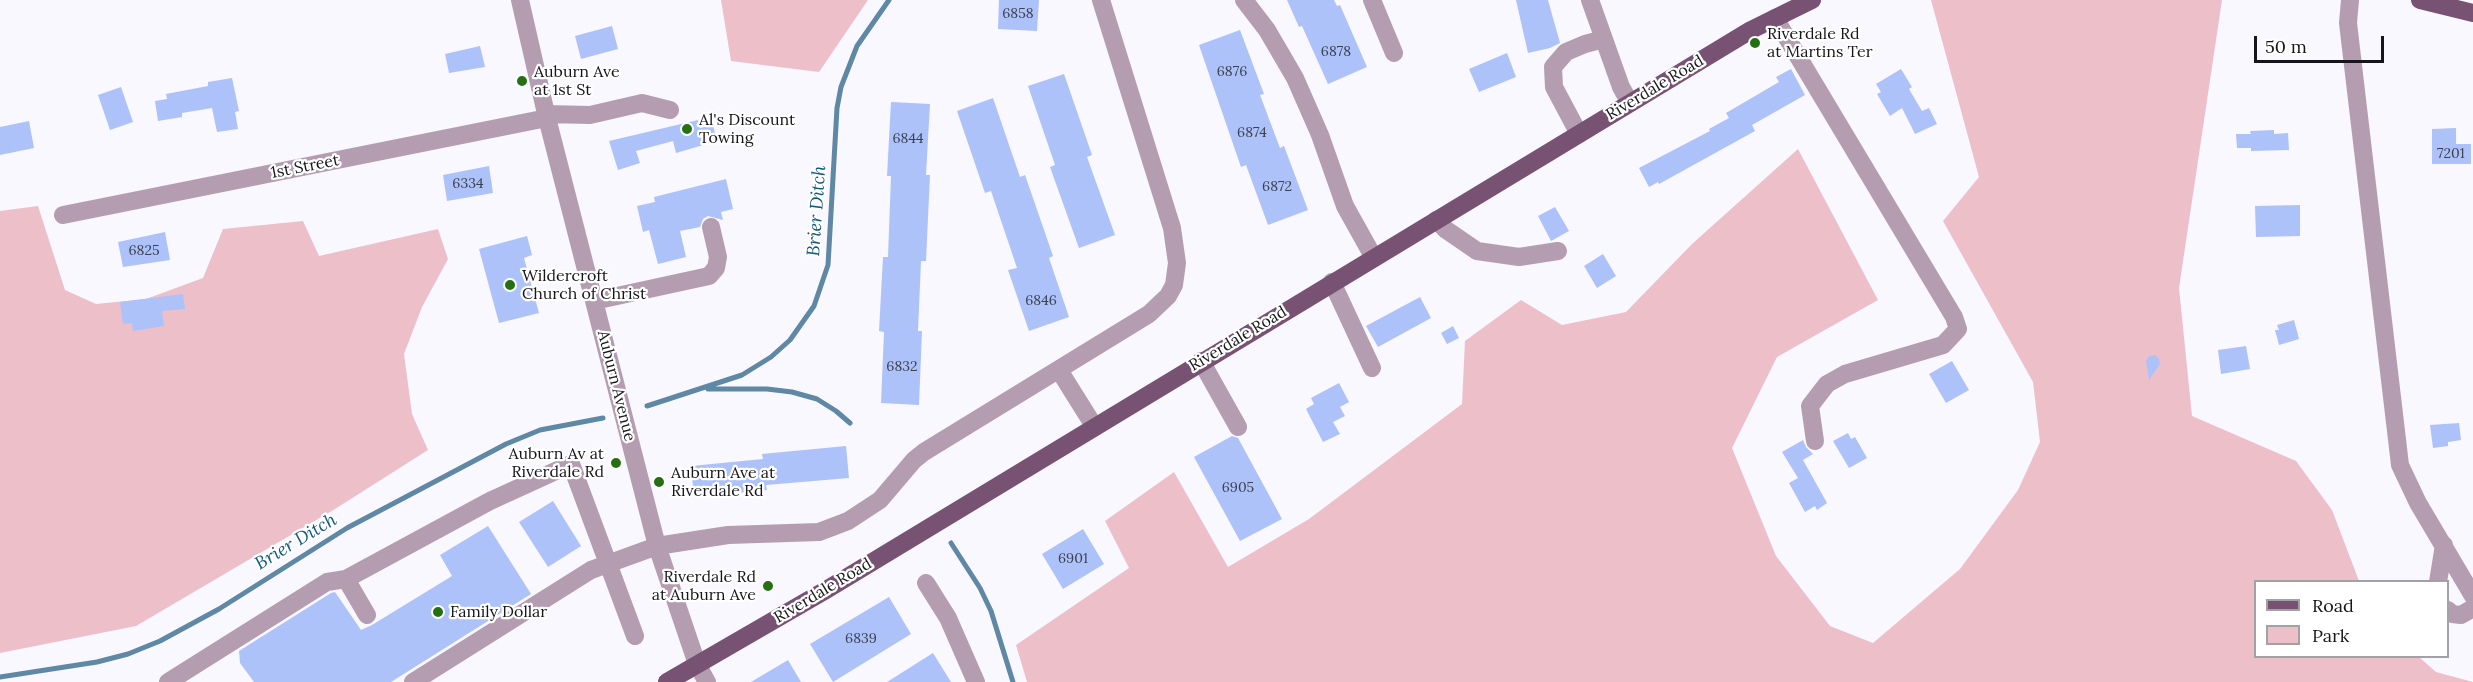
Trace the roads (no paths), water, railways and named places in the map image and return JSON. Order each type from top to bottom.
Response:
[{"type":"main road","name":"Riverdale Road","points":[[668,682],[826,590],[1630,103],[1775,18],[1812,0]]},
{"type":"main road","points":[[2420,0],[2473,13]]},
{"type":"street","name":"Auburn Avenue","points":[[520,0],[547,116],[657,546],[697,664],[707,682]]},
{"type":"street","points":[[413,682],[591,570],[607,564],[657,546],[728,535],[819,532],[833,528],[880,500],[914,460],[950,433],[977,420],[1149,314],[1168,296],[1174,285],[1177,263],[1172,228],[1101,0]]},
{"type":"street","points":[[1244,0],[1267,30],[1295,78],[1320,135],[1345,206],[1374,258]]},
{"type":"street","points":[[1372,0],[1394,53]]},
{"type":"street","points":[[1590,0],[1630,103]]},
{"type":"street","points":[[2350,0],[2348,23],[2400,465],[2418,503],[2473,596]]},
{"type":"street","points":[[1775,18],[1954,317],[1958,329],[1943,345],[1845,374],[1827,384],[1810,406],[1815,441]]},
{"type":"street","points":[[1579,134],[1554,87],[1552,66],[1566,52],[1604,39]]},
{"type":"street","name":"1st Street","points":[[63,215],[547,116],[590,115],[642,102],[670,110]]},
{"type":"street","points":[[1436,220],[1445,229],[1477,250],[1519,256],[1558,251]]},
{"type":"street","points":[[594,301],[709,276],[716,268],[718,257],[711,227]]},
{"type":"street","points":[[1332,282],[1372,368]]},
{"type":"street","points":[[1201,361],[1238,427]]},
{"type":"street","points":[[1059,370],[1094,426]]},
{"type":"street","points":[[168,682],[327,582],[346,579],[490,501],[571,464],[635,636]]},
{"type":"street","points":[[2438,580],[2444,545]]},
{"type":"street","points":[[346,579],[368,615]]},
{"type":"street","points":[[926,583],[948,618],[976,682]]},
{"type":"street","points":[[2449,611],[2452,614],[2461,615],[2473,608]]},
{"type":"waterway","name":"Brier Ditch","points":[[647,406],[742,375],[771,357],[790,340],[814,306],[828,265],[837,108],[841,87],[857,46],[889,0]]},
{"type":"waterway","points":[[708,389],[767,389],[792,392],[817,399],[850,423]]},
{"type":"waterway","name":"Brier Ditch","points":[[0,677],[97,662],[128,654],[160,641],[219,609],[347,528],[506,444],[540,430],[603,418]]},
{"type":"waterway","points":[[951,543],[980,588],[991,611],[1013,682]]},
{"type":"place","name":"Riverdale Rd at Martins Ter","points":[[1755,43]]},
{"type":"place","name":"Auburn Ave at 1st St","points":[[522,81]]},
{"type":"place","name":"Al's Discount Towing","points":[[687,129]]},
{"type":"place","name":"Wildercroft Church of Christ","points":[[510,285]]},
{"type":"place","name":"Auburn Av at Riverdale Rd","points":[[616,463]]},
{"type":"place","name":"Auburn Ave at Riverdale Rd","points":[[659,482]]},
{"type":"place","name":"Riverdale Rd at Auburn Ave","points":[[768,586]]},
{"type":"place","name":"Family Dollar","points":[[438,612]]}]
